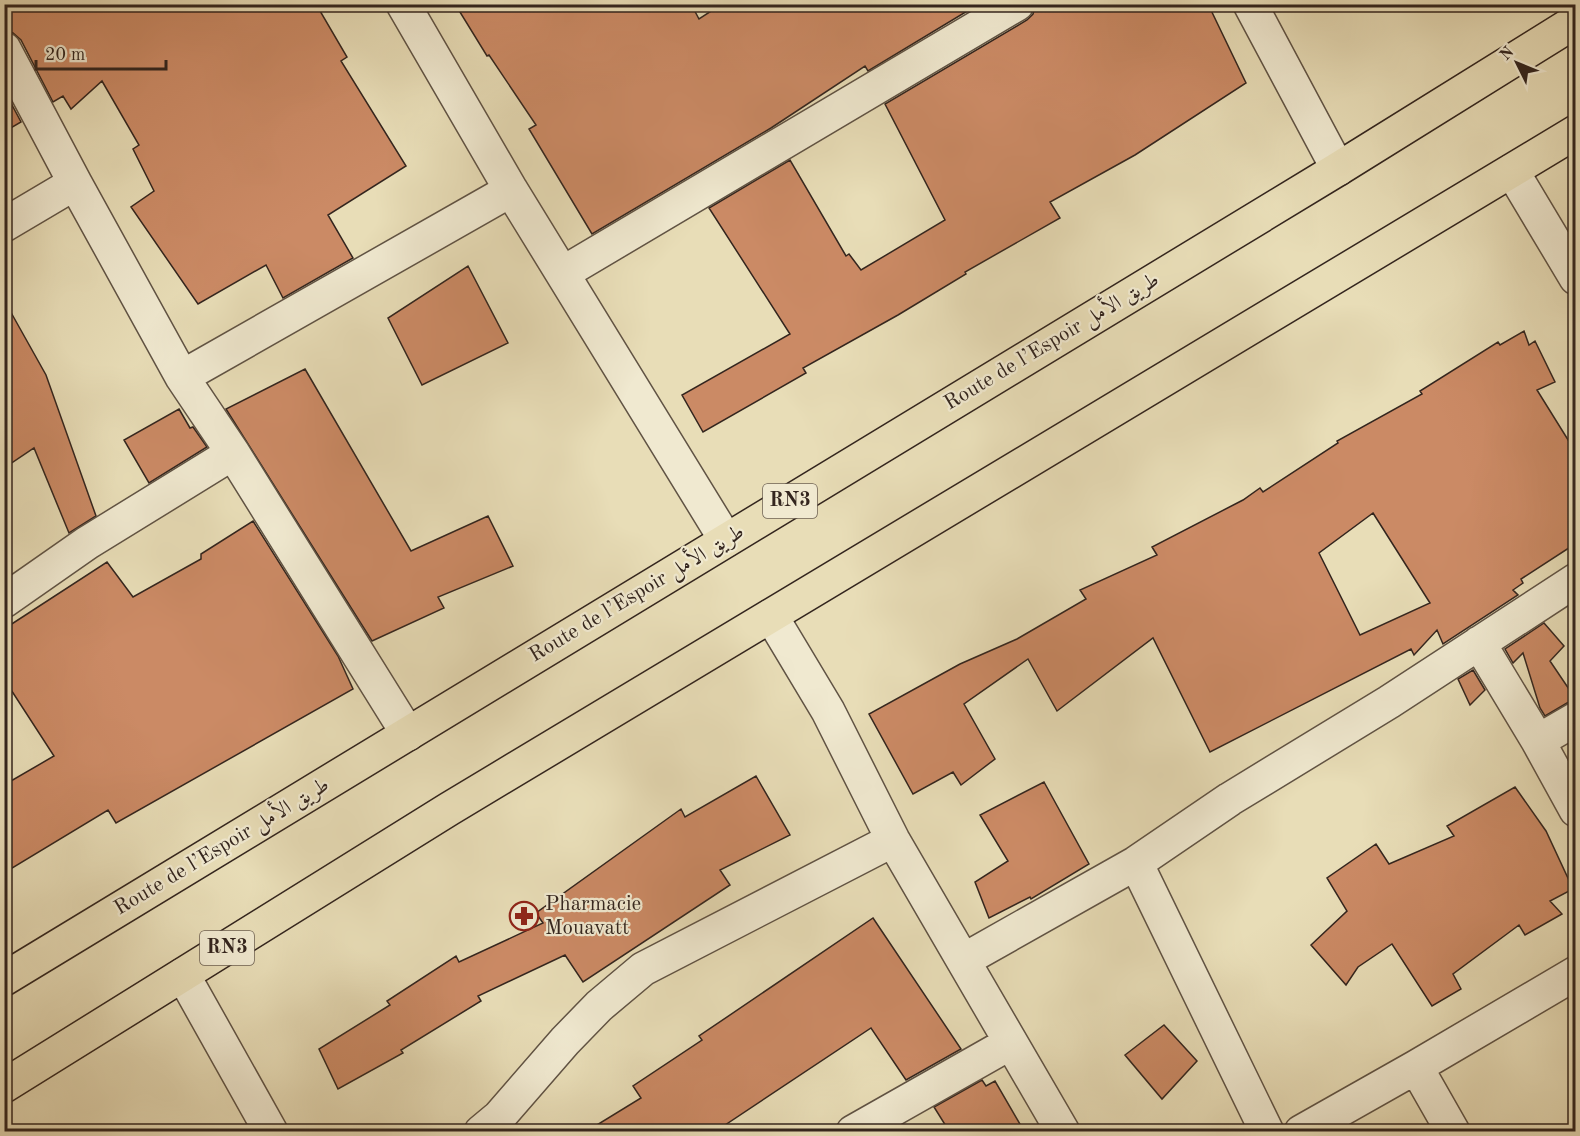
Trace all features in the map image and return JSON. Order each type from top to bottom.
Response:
[{"type":"highway","name":"Route de l’Espoir طريق الأمل","points":[[4,979],[1338,169],[1575,21]]},
{"type":"highway","name":"RN3","points":[[4,1086],[449,809],[1575,132]]},
{"type":"street","points":[[403,4],[511,190],[726,540]]},
{"type":"street","points":[[563,273],[1017,4]]},
{"type":"street","points":[[1250,4],[1338,169]]},
{"type":"street","points":[[4,49],[182,376],[233,453],[408,734]]},
{"type":"street","points":[[1512,171],[1575,278]]},
{"type":"street","points":[[4,225],[75,183]]},
{"type":"street","points":[[182,376],[511,190]]},
{"type":"street","points":[[4,601],[87,543],[233,453]]},
{"type":"street","points":[[964,960],[1136,864],[1230,799],[1389,702],[1575,580]]},
{"type":"street","points":[[771,616],[828,711],[893,840],[1063,1131]]},
{"type":"street","points":[[1479,643],[1539,741],[1575,810]]},
{"type":"street","points":[[1539,741],[1575,719]]},
{"type":"street","points":[[482,1131],[499,1117],[592,1013],[643,969],[893,840]]},
{"type":"street","points":[[1136,864],[1267,1131]]},
{"type":"street","points":[[1301,1131],[1416,1067],[1575,973]]},
{"type":"street","points":[[183,975],[271,1131]]},
{"type":"street","points":[[853,1131],[1010,1043]]},
{"type":"street","points":[[1416,1067],[1453,1131]]},
{"type":"building","points":[[4,4],[316,4],[347,57],[341,61],[406,166],[328,215],[353,258],[283,298],[266,265],[198,304],[131,207],[154,191],[133,149],[139,145],[102,81],[71,109],[63,96],[53,102],[21,40],[13,33],[4,30]]},
{"type":"building","points":[[455,4],[691,4],[699,19],[722,4],[979,4],[868,71],[865,66],[771,128],[592,234],[529,129],[536,125],[489,55],[487,56]]},
{"type":"building","points":[[1036,4],[1208,4],[1246,83],[1135,155],[1050,202],[1060,218],[965,272],[966,274],[898,315],[803,368],[806,373],[703,432],[682,395],[790,334],[709,208],[790,160],[846,256],[849,254],[861,270],[945,220],[885,104],[1027,20],[1033,14]]},
{"type":"building","points":[[4,90],[21,122],[4,132]]},
{"type":"building","points":[[468,266],[508,343],[422,385],[388,318]]},
{"type":"building","points":[[4,300],[46,375],[96,516],[69,533],[34,448],[4,468]]},
{"type":"building","points":[[1524,331],[1529,345],[1535,341],[1555,382],[1537,390],[1575,451],[1575,544],[1521,579],[1523,583],[1513,590],[1518,595],[1443,644],[1437,630],[1414,655],[1411,649],[1210,752],[1153,638],[1057,711],[1028,659],[964,704],[995,759],[961,785],[953,772],[913,794],[869,714],[960,664],[1017,639],[1086,599],[1080,590],[1157,555],[1152,547],[1243,500],[1260,488],[1263,492],[1338,443],[1337,441],[1422,394],[1420,391],[1498,342],[1500,345]],"holes":[[[1373,513],[1430,603],[1360,635],[1319,553]]]},
{"type":"building","points":[[305,369],[411,551],[488,516],[513,566],[438,597],[444,608],[372,641],[226,409]]},
{"type":"building","points":[[179,409],[190,428],[193,427],[207,447],[149,483],[124,440]]},
{"type":"building","points":[[253,521],[338,656],[353,689],[116,823],[108,810],[4,873],[4,785],[54,756],[4,679],[4,629],[107,562],[133,597],[201,559],[201,554]]},
{"type":"building","points":[[1544,623],[1564,646],[1550,661],[1575,698],[1545,716],[1540,708],[1523,653],[1513,663],[1505,649]]},
{"type":"building","points":[[1473,670],[1485,690],[1470,705],[1458,679]]},
{"type":"building","points":[[756,776],[790,835],[720,870],[730,885],[583,982],[565,955],[478,996],[481,1001],[401,1050],[403,1053],[338,1089],[319,1049],[390,1005],[387,1001],[456,956],[459,962],[543,923],[536,913],[681,809],[685,817]]},
{"type":"building","points":[[1044,782],[1089,864],[1031,899],[1030,897],[989,918],[975,882],[1008,861],[980,815]]},
{"type":"building","points":[[1515,787],[1546,831],[1573,889],[1550,901],[1562,914],[1525,935],[1519,925],[1453,974],[1461,989],[1432,1006],[1392,944],[1358,967],[1346,985],[1311,945],[1347,911],[1327,878],[1376,844],[1389,864],[1454,836],[1447,826]]},
{"type":"building","points":[[873,918],[961,1049],[906,1080],[871,1028],[716,1131],[587,1131],[641,1098],[633,1086],[702,1040],[699,1036]]},
{"type":"building","points":[[1164,1025],[1197,1061],[1162,1099],[1125,1055]]},
{"type":"building","points":[[982,1080],[986,1086],[995,1081],[1024,1131],[949,1131],[934,1107]]},
{"type":"place","name":"Pharmacie Mouavatt","points":[[524,916]]}]
